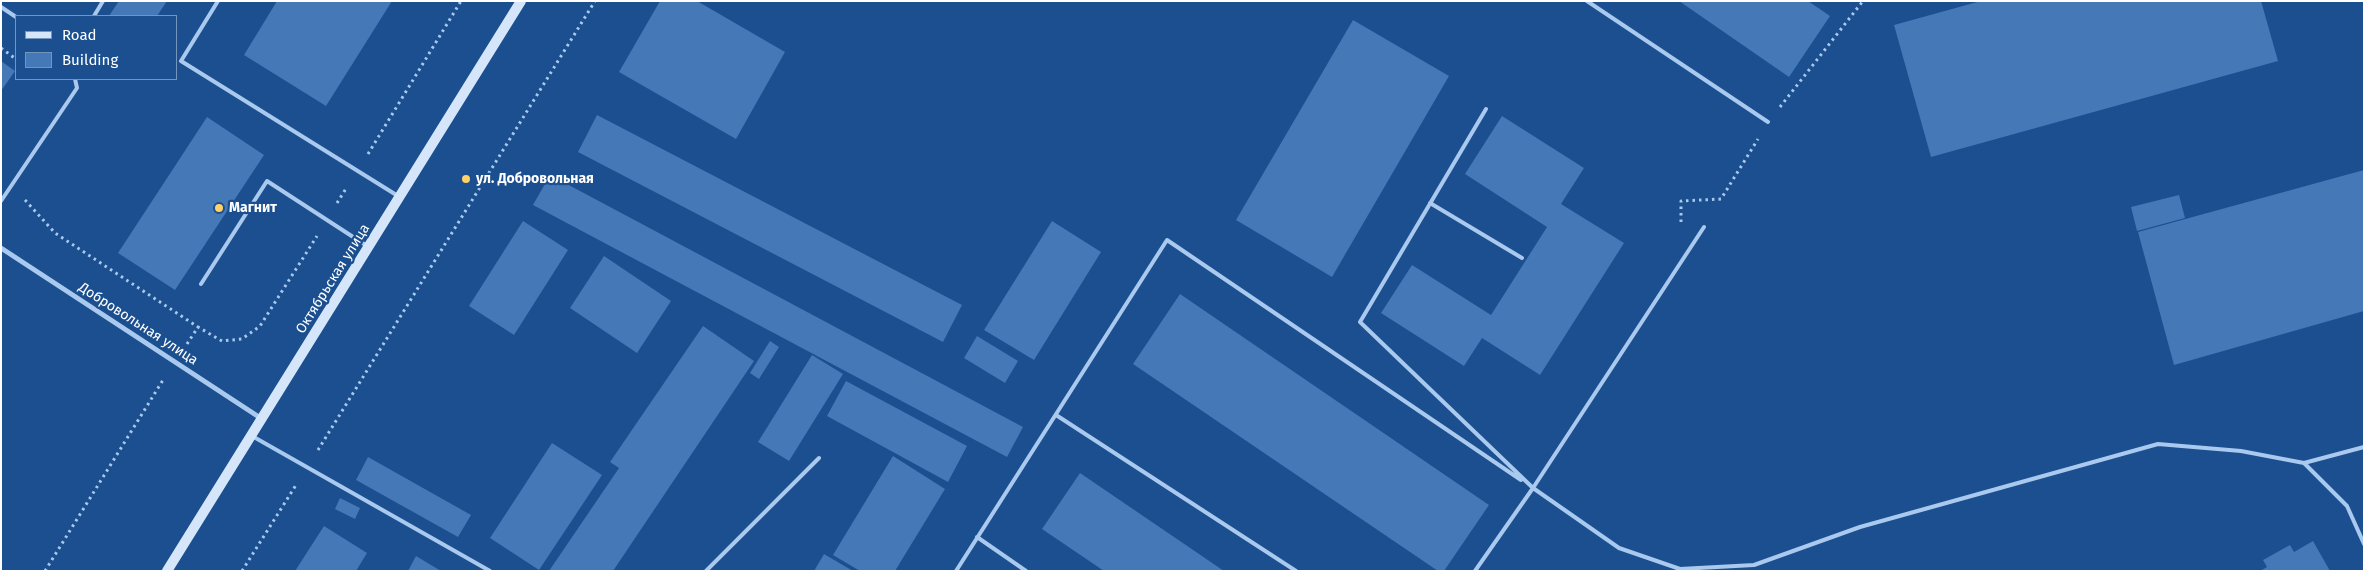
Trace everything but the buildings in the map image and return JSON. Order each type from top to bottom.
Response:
[{"type":"main road","name":"Октябрьская улица","points":[[167,571],[521,1]]},
{"type":"street","name":"Добровольная улица","points":[[1,248],[262,420]]},
{"type":"lane","points":[[95,15],[103,1]]},
{"type":"lane","points":[[218,1],[181,61],[400,197]]},
{"type":"lane","points":[[1587,1],[1768,122]]},
{"type":"lane","points":[[1,7],[15,16]]},
{"type":"lane","points":[[1,201],[76,88],[75,80]]},
{"type":"lane","points":[[1486,109],[1360,322],[1533,488]]},
{"type":"lane","points":[[201,284],[267,181],[369,247]]},
{"type":"lane","points":[[1430,203],[1522,258]]},
{"type":"lane","points":[[1475,571],[1533,488],[1704,227]]},
{"type":"lane","points":[[956,571],[1167,240],[1619,548],[1680,569],[1754,565],[1860,527],[2158,444],[2241,451],[2304,463],[2364,446]]},
{"type":"lane","points":[[1056,414],[1296,571]]},
{"type":"lane","points":[[252,436],[490,571]]},
{"type":"lane","points":[[706,571],[819,458]]},
{"type":"lane","points":[[2304,463],[2347,506],[2364,544]]},
{"type":"lane","points":[[977,537],[1026,571]]},
{"type":"lane","points":[[1752,571],[1754,565]]},
{"type":"path","points":[[242,571],[595,1]]},
{"type":"path","points":[[1680,266],[1681,201],[1721,198],[1768,122],[1863,1]]},
{"type":"path","points":[[1,48],[15,58]]},
{"type":"path","points":[[12,184],[55,233],[222,341]]},
{"type":"path","points":[[45,571],[198,327]]},
{"type":"place","name":"ул. Добровольная","points":[[466,179]]},
{"type":"place","name":"Магнит","points":[[219,208]]}]
